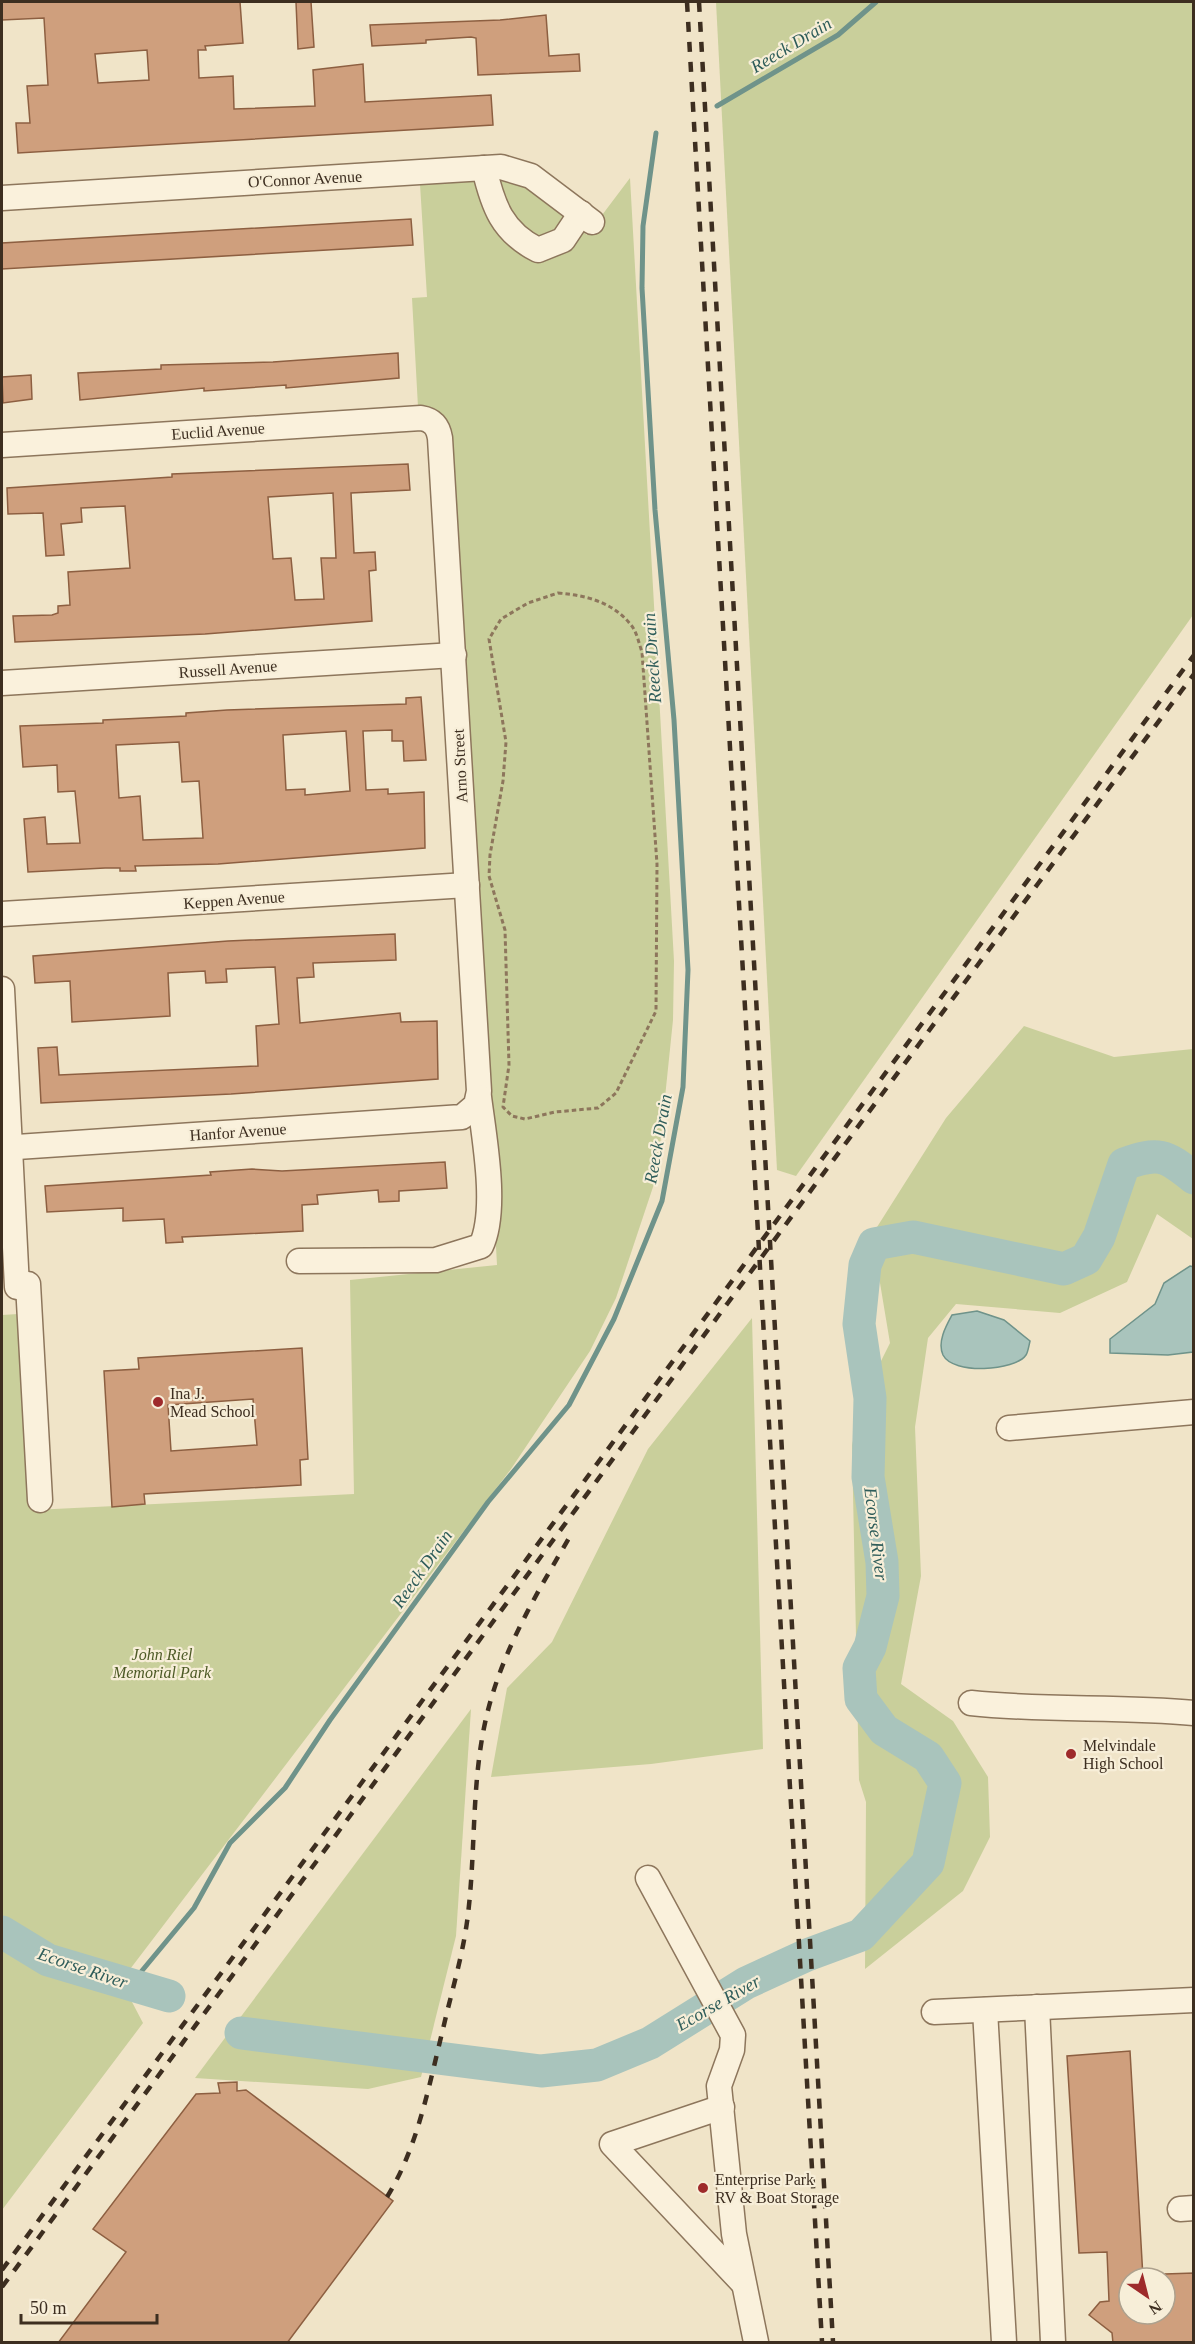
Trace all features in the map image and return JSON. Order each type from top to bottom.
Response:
[{"type":"street","name":"O'Connor Avenue","points":[[2,198],[484,168],[515,170],[531,176],[587,217],[563,240],[538,250],[519,241],[501,219],[484,168]]},
{"type":"street","name":"Euclid Avenue","points":[[2,445],[421,418],[433,422]]},
{"type":"street","name":"Arno Street","points":[[298,1261],[436,1260],[481,1246],[488,1230],[487,1156],[475,1104],[467,885],[440,434],[433,422]]},
{"type":"street","name":"Russell Avenue","points":[[2,683],[454,655]]},
{"type":"street","name":"Keppen Avenue","points":[[2,914],[467,885]]},
{"type":"street","points":[[2,989],[5,1148],[23,1286],[40,1500]]},
{"type":"street","name":"Hanfor Avenue","points":[[5,1148],[462,1116],[475,1104]]},
{"type":"street","points":[[1009,1428],[1194,1412]]},
{"type":"street","points":[[971,1703],[1018,1708],[1194,1713]]},
{"type":"street","points":[[648,1878],[733,2035],[732,2050],[719,2086],[742,2282],[756,2343]]},
{"type":"street","points":[[934,2012],[1194,2000]]},
{"type":"street","points":[[1037,2007],[1053,2343]]},
{"type":"street","points":[[985,2010],[1004,2343]]},
{"type":"street","points":[[722,2107],[612,2144],[742,2282]]},
{"type":"path","points":[[558,593],[584,595],[610,606],[632,626],[642,652],[657,864],[657,980],[656,1011],[616,1093],[598,1108],[555,1112],[525,1119],[512,1116],[503,1107],[509,1065],[505,930],[489,876],[490,855],[503,781],[506,742],[489,639],[501,619],[528,603],[558,593]]},
{"type":"green space","points":[[716,2],[1193,2],[1193,615],[796,1176],[777,1170]]},
{"type":"green space","name":"John Riel Memorial Park","points":[[630,178],[674,961],[673,1020],[657,1175],[616,1298],[590,1351],[511,1469],[121,1981],[143,2023],[2,2210],[2,1315],[18,1314],[34,1510],[354,1494],[350,1280],[497,1265],[452,435],[418,407],[412,298],[427,297],[420,184],[506,179],[524,186],[587,235]]},
{"type":"green space","points":[[1024,1026],[1114,1057],[1193,1049],[1193,1239],[1157,1214],[1127,1282],[1060,1313],[956,1304],[928,1338],[915,1427],[921,1576],[901,1684],[953,1721],[988,1777],[990,1837],[963,1891],[865,1969],[866,1802],[859,1780],[852,1445],[864,1395],[890,1343],[872,1235],[946,1118]]},
{"type":"green space","points":[[752,1318],[763,1749],[651,1764],[491,1777],[507,1688],[552,1642],[648,1449]]},
{"type":"green space","points":[[471,1709],[456,1936],[421,2077],[368,2089],[195,2078]]},
{"type":"water","points":[[1190,1266],[1194,1267],[1193,1352],[1168,1355],[1110,1353],[1110,1339],[1155,1304],[1164,1283]]},
{"type":"water","points":[[977,1311],[1004,1320],[1030,1341],[1026,1355],[1010,1365],[998,1367],[971,1368],[949,1361],[943,1355],[941,1345],[943,1334],[952,1315]]},
{"type":"building","points":[[2,2],[240,2],[243,43],[205,46],[206,50],[198,50],[199,78],[233,76],[234,109],[315,106],[313,70],[363,64],[365,102],[491,95],[493,125],[18,153],[16,123],[30,123],[27,86],[48,85],[44,18],[2,20]],"holes":[[[147,50],[149,80],[98,83],[95,54]]]},
{"type":"building","points":[[296,2],[311,2],[314,47],[298,49]]},
{"type":"building","points":[[546,15],[549,56],[579,54],[580,71],[478,75],[476,38],[471,37],[426,40],[426,43],[372,46],[370,25],[500,20]]},
{"type":"building","points":[[411,219],[413,245],[2,269],[2,243]]},
{"type":"building","points":[[398,353],[399,378],[286,388],[286,385],[204,391],[204,388],[80,400],[78,373],[161,369],[161,365],[273,362]]},
{"type":"building","points":[[31,375],[32,399],[3,403],[2,377]]},
{"type":"building","points":[[408,464],[410,490],[351,493],[354,553],[375,552],[376,570],[369,571],[372,621],[205,634],[15,642],[13,616],[52,615],[58,613],[58,606],[70,605],[68,572],[130,568],[125,506],[81,508],[82,522],[61,524],[64,555],[46,556],[43,513],[8,514],[7,488],[172,477],[172,474]],"holes":[[[333,493],[336,558],[321,558],[324,599],[295,600],[291,558],[273,559],[268,497]]]},
{"type":"building","points":[[421,697],[426,760],[404,761],[403,741],[392,741],[392,730],[363,731],[366,790],[388,789],[388,794],[424,792],[425,848],[218,864],[135,866],[136,871],[105,868],[28,872],[24,819],[45,817],[47,844],[80,843],[75,791],[58,792],[57,765],[23,767],[20,726],[103,723],[103,720],[186,716],[186,713],[227,710],[406,704],[406,698]],"holes":[[[346,731],[350,791],[305,795],[305,789],[286,790],[283,735]],[[179,742],[182,782],[199,781],[203,838],[143,840],[140,796],[119,798],[116,745]]]},
{"type":"building","points":[[395,934],[396,960],[313,963],[314,977],[297,978],[300,1023],[400,1013],[401,1022],[437,1021],[438,1079],[231,1094],[41,1103],[38,1048],[57,1047],[59,1075],[258,1066],[256,1026],[279,1024],[275,967],[226,969],[227,982],[206,983],[205,971],[168,973],[170,1016],[72,1022],[70,981],[35,983],[33,956],[228,941]]},
{"type":"building","points":[[445,1162],[447,1188],[399,1191],[399,1201],[379,1202],[378,1190],[317,1195],[318,1204],[302,1205],[303,1231],[182,1237],[183,1242],[166,1243],[164,1219],[123,1221],[123,1208],[47,1212],[45,1186],[211,1175],[210,1172],[252,1169],[282,1171]]},
{"type":"building","name":"Ina J. Mead School","points":[[302,1348],[308,1459],[300,1460],[301,1485],[144,1494],[145,1504],[112,1507],[104,1371],[139,1369],[138,1358]],"holes":[[[253,1399],[257,1445],[171,1451],[168,1405]]]},
{"type":"building","points":[[1130,2051],[1142,2266],[1117,2266],[1117,2326],[1177,2326],[1177,2274],[1194,2273],[1194,2343],[1113,2343],[1112,2333],[1089,2315],[1100,2302],[1109,2301],[1107,2252],[1079,2253],[1067,2056]]},
{"type":"building","points":[[237,2082],[237,2091],[246,2090],[393,2201],[287,2343],[58,2343],[126,2252],[93,2229],[196,2094],[220,2093],[218,2083]]},
{"type":"waterway","name":"Reeck Drain","points":[[717,106],[838,35],[876,2]]},
{"type":"waterway","name":"Reeck Drain","points":[[131,1984],[194,1908],[230,1843],[285,1788],[330,1720],[488,1502],[569,1405],[614,1319],[662,1201],[683,1087],[688,970],[674,720],[655,510],[642,288],[643,226],[656,133]]},
{"type":"waterway","name":"Ecorse River","points":[[241,2033],[541,2071],[597,2065],[650,2043],[746,1983],[807,1955],[861,1935],[928,1863],[945,1783],[928,1757],[884,1730],[861,1699],[859,1668],[870,1647],[883,1596],[882,1562],[868,1477],[870,1398],[859,1324],[865,1265],[874,1244],[913,1237],[1064,1269],[1086,1259],[1099,1237],[1124,1164],[1145,1158],[1161,1158],[1176,1164],[1194,1178]]},
{"type":"waterway","name":"Ecorse River","points":[[2,1932],[48,1960],[169,1996]]},
{"type":"railway","points":[[687,2],[822,2342]]},
{"type":"railway","points":[[699,2],[833,2342]]},
{"type":"railway","points":[[2,2270],[1194,655]]},
{"type":"railway","points":[[2,2287],[1194,674]]},
{"type":"railway","points":[[387,2197],[398,2178],[415,2137],[462,1949],[470,1897],[478,1772],[485,1723],[492,1697],[521,1624],[572,1533]]},
{"type":"place","name":"Ina J. Mead School","points":[[158,1402]]},
{"type":"place","name":"Melvindale High School","points":[[1071,1754]]},
{"type":"place","name":"Enterprise Park RV & Boat Storage","points":[[703,2188]]}]
